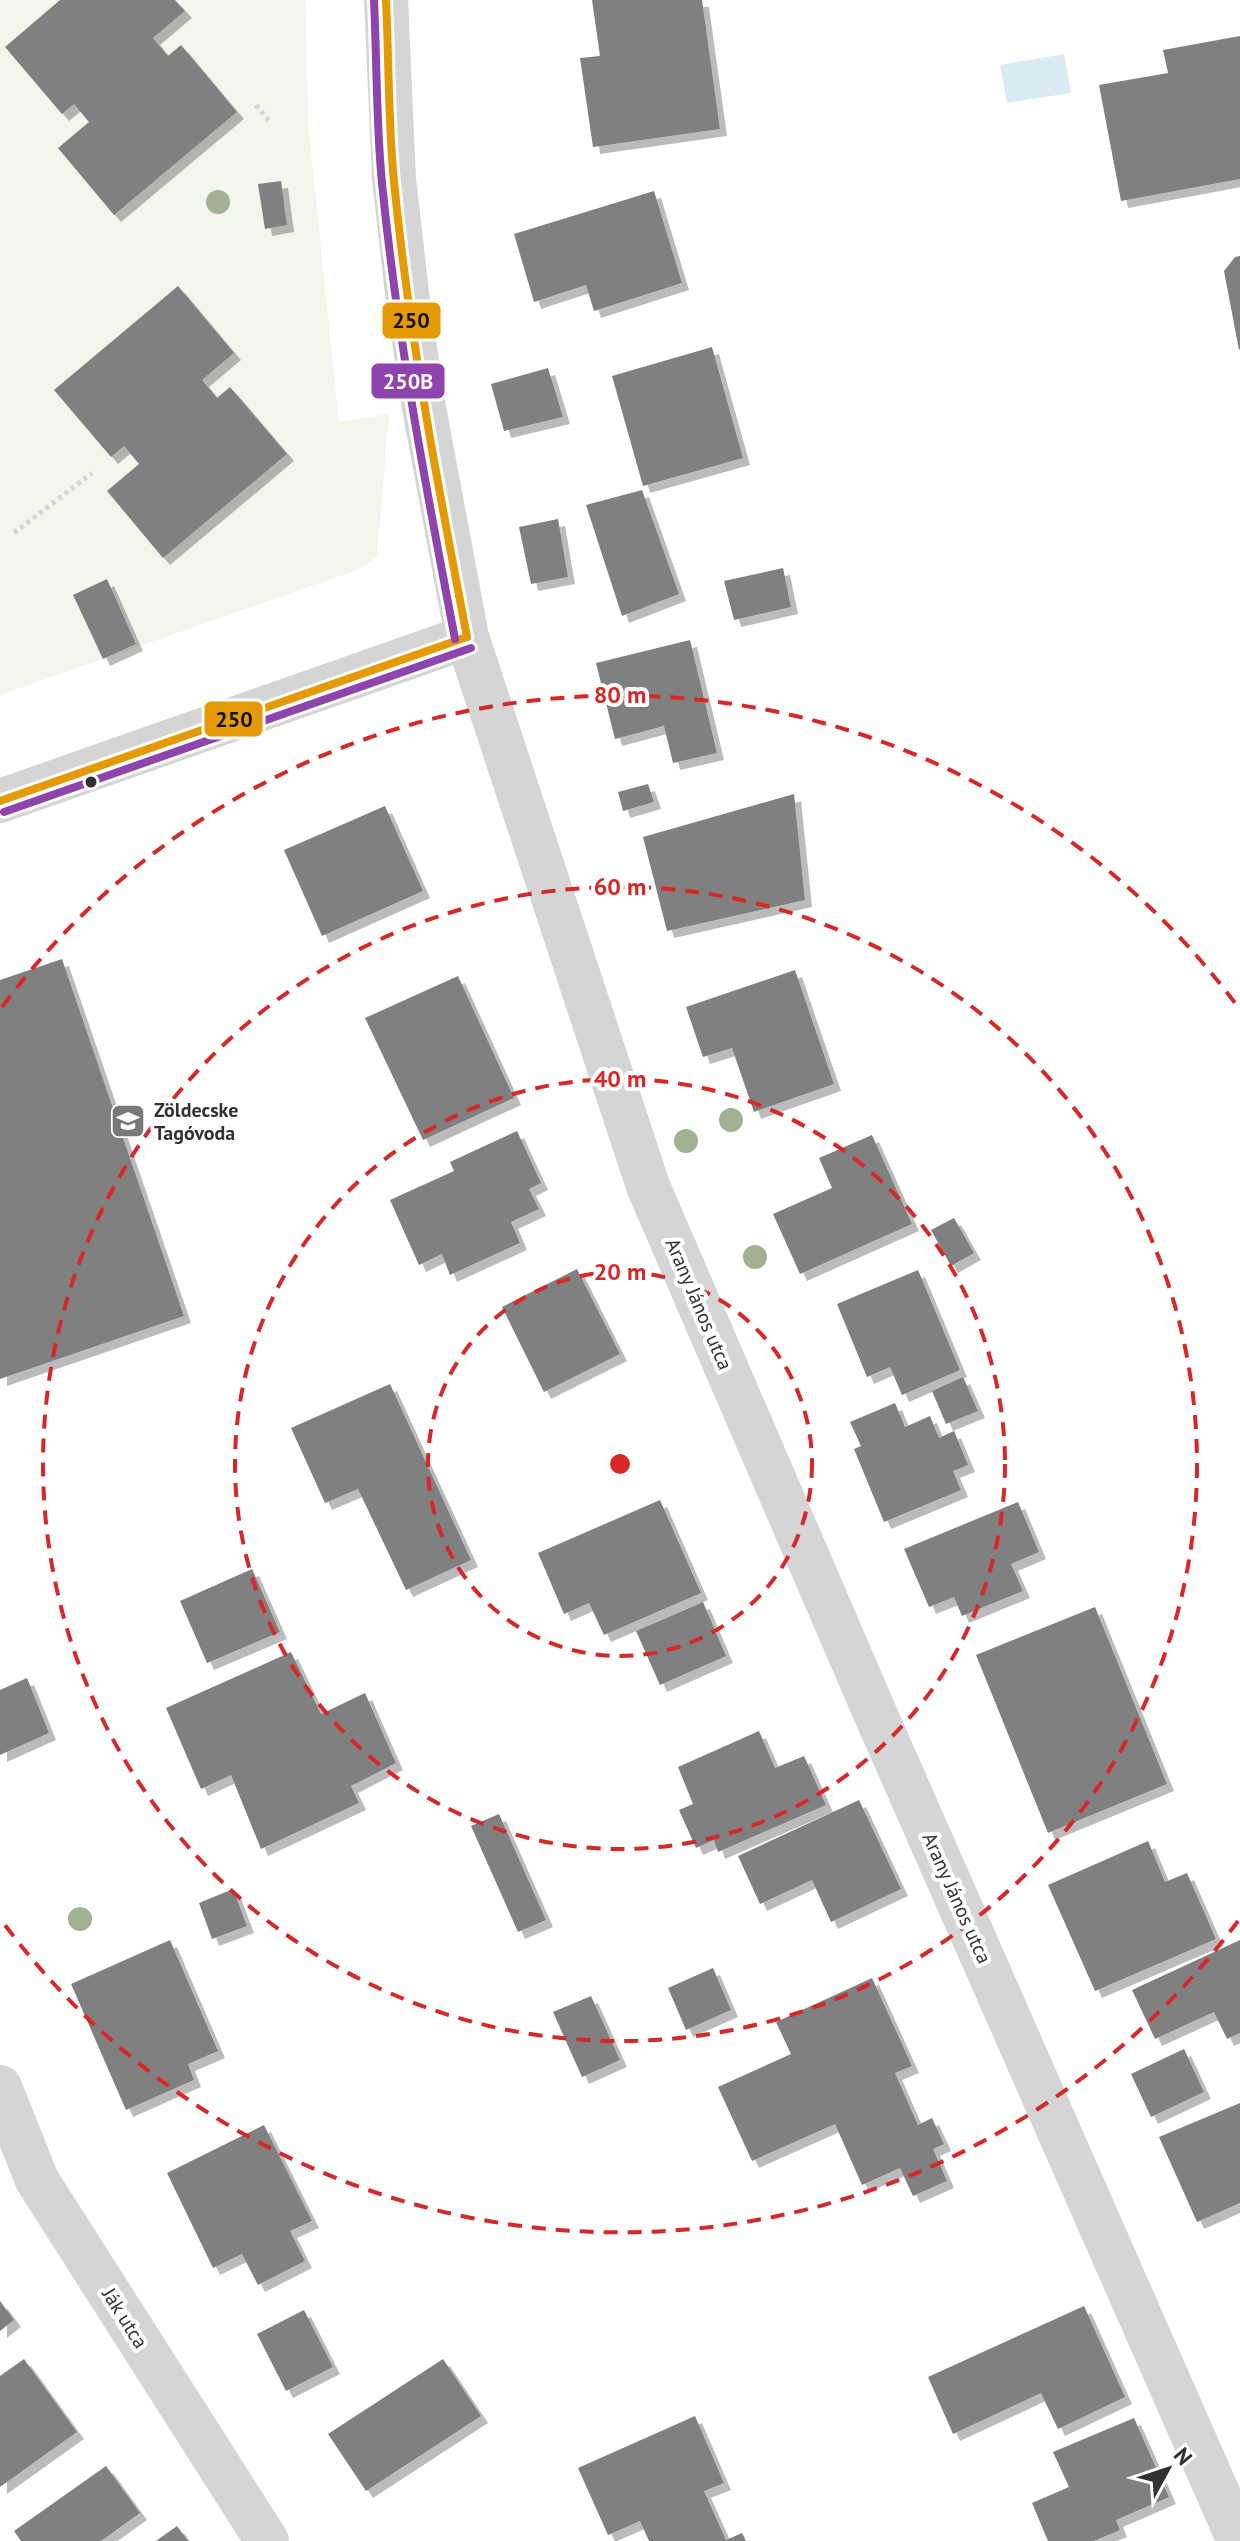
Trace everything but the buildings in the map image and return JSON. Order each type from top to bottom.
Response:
[{"type":"street","name":"Arany János utca","points":[[386,0],[394,179],[407,293],[424,408],[467,637],[648,1186],[1239,2541]]},
{"type":"street","points":[[0,801],[467,637]]},
{"type":"street","name":"Ják utca","points":[[0,2087],[37,2180],[267,2541]]},
{"type":"path","points":[[256,105],[270,122]]},
{"type":"path","points":[[14,533],[92,473]]},
{"type":"shaded area","points":[[0,0],[306,0],[308,122],[339,422],[389,414],[377,557],[357,570],[0,695]]},
{"type":"shaded area","points":[[1064,54],[1071,93],[1007,103],[1000,65]]},
{"type":"transit line","name":"250","points":[[386,0],[391,136],[400,239],[425,410],[467,637]]},
{"type":"transit line","name":"250B","points":[[374,1],[379,137],[388,240],[413,412],[455,639]]},
{"type":"transit line","name":"250","points":[[0,801],[467,637]]},
{"type":"transit line","name":"250B","points":[[4,812],[471,648]]},
{"type":"place","name":"Zöldecske Tagóvoda","points":[[128,1121]]}]
